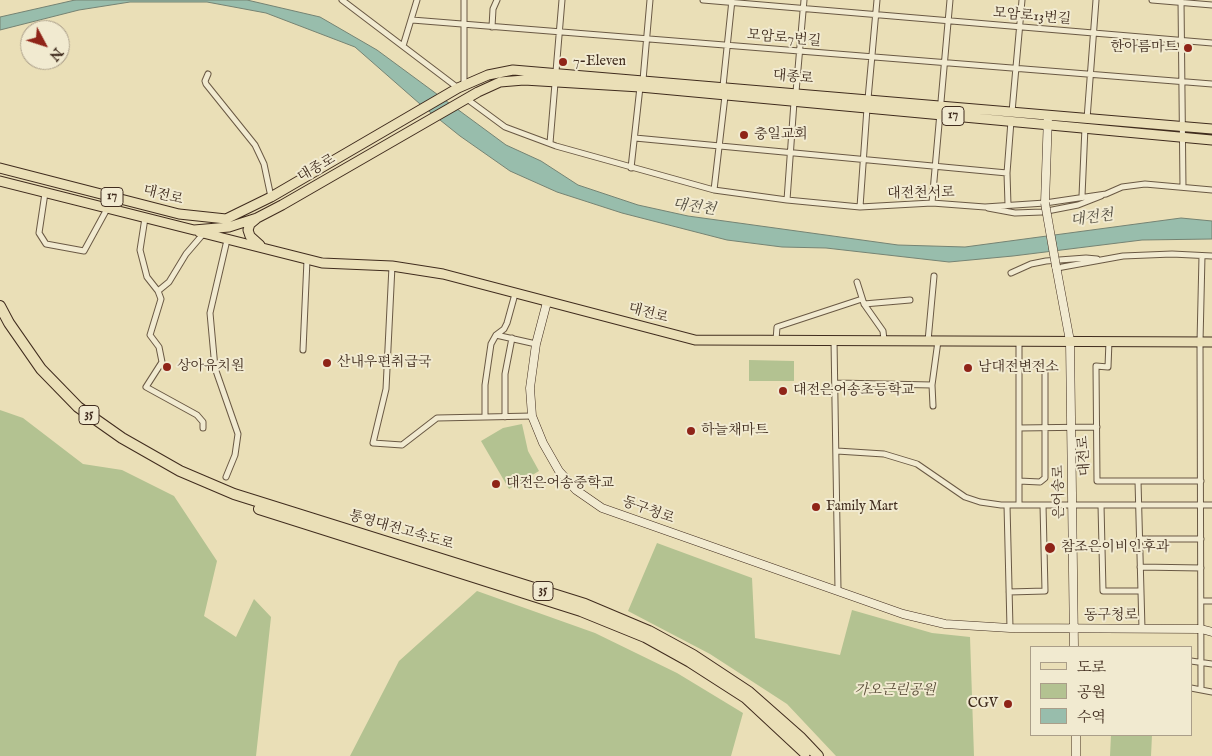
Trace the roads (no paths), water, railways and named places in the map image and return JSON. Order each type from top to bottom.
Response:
[{"type":"highway","name":"통영대전고속도로","points":[[0,306],[8,323],[41,369],[78,407],[122,438],[180,471],[232,497],[581,611],[645,637],[690,662],[746,698],[808,756]]},
{"type":"highway","name":"통영대전고속도로","points":[[0,320],[39,376],[76,413],[121,444],[178,478],[211,488]]},
{"type":"highway","name":"통영대전고속도로","points":[[232,497],[575,601],[649,631],[693,655],[749,692],[800,737],[818,756]]},
{"type":"main road","name":"대종로","points":[[228,223],[461,87],[488,75],[513,70],[554,77],[1048,119],[1182,138],[1212,140]]},
{"type":"main road","name":"대종로","points":[[228,223],[257,218],[466,99],[500,82],[554,77]]},
{"type":"main road","points":[[1045,203],[1048,119]]},
{"type":"main road","name":"대종로","points":[[1086,123],[1212,129]]},
{"type":"main road","name":"대전로","points":[[0,168],[179,214],[228,223],[247,243],[308,260],[338,266],[392,266],[444,274],[695,340],[834,339],[1212,342]]},
{"type":"main road","name":"대전로","points":[[0,181],[194,230],[228,223]]},
{"type":"main road","name":"은어송로","points":[[1045,203],[1070,341],[1074,646]]},
{"type":"main road","points":[[257,218],[250,224],[248,230],[260,246]]},
{"type":"main road","points":[[194,230],[227,240],[247,243]]},
{"type":"main road","name":"동구청로","points":[[547,302],[536,344],[530,388],[532,416],[543,443],[559,471],[576,490],[602,508],[903,614],[945,624],[1010,628],[1201,629],[1212,632]]},
{"type":"main road","points":[[1076,736],[1076,756]]},
{"type":"street","points":[[342,0],[461,87]]},
{"type":"street","points":[[403,46],[417,0]]},
{"type":"street","points":[[461,87],[464,0]]},
{"type":"street","points":[[492,27],[493,9],[497,0]]},
{"type":"street","points":[[550,143],[554,77],[562,0]]},
{"type":"street","points":[[632,168],[650,0]]},
{"type":"street","name":"모암로13번길","points":[[703,0],[1212,43]]},
{"type":"street","points":[[795,97],[804,0]]},
{"type":"street","points":[[860,207],[877,0]]},
{"type":"street","points":[[932,203],[950,0]]},
{"type":"street","points":[[1008,205],[1007,173],[1022,0]]},
{"type":"street","points":[[1082,196],[1096,0]]},
{"type":"street","points":[[1152,0],[1212,5]]},
{"type":"street","points":[[714,190],[732,1]]},
{"type":"street","points":[[1180,1],[1183,188]]},
{"type":"street","name":"모암로7번길","points":[[412,20],[1212,84]]},
{"type":"street","points":[[208,74],[206,84],[256,145],[264,164],[271,197]]},
{"type":"street","name":"대종로","points":[[787,200],[795,97]]},
{"type":"street","name":"대전천서로","points":[[466,99],[505,127],[550,143],[714,190],[787,200],[860,207],[932,203],[985,207],[1045,203],[1082,196],[1106,194],[1122,186],[1145,184],[1212,190]]},
{"type":"street","points":[[635,138],[1007,173]]},
{"type":"street","points":[[44,193],[39,233],[46,244],[84,251],[107,209]]},
{"type":"street","points":[[985,207],[1015,213],[1042,212],[1078,205],[1106,194]]},
{"type":"street","points":[[145,218],[140,250],[147,277],[158,291],[161,299],[150,336],[159,347],[162,362],[146,387],[197,415],[202,422],[203,428]]},
{"type":"street","points":[[158,291],[169,282],[186,254],[204,233]]},
{"type":"street","points":[[226,477],[235,455],[238,434],[219,384],[210,322],[227,240]]},
{"type":"street","points":[[1056,267],[1149,254],[1212,256]]},
{"type":"street","points":[[1201,689],[1200,342],[1202,256]]},
{"type":"street","points":[[1011,273],[1031,264],[1046,261],[1086,258],[1100,260]]},
{"type":"street","points":[[303,350],[308,260]]},
{"type":"street","points":[[392,266],[386,389],[373,443],[402,445],[437,418],[532,416]]},
{"type":"street","points":[[933,406],[934,276]]},
{"type":"street","points":[[857,282],[863,302],[883,331],[884,340]]},
{"type":"street","points":[[485,417],[485,385],[491,344],[507,323],[515,294]]},
{"type":"street","points":[[776,340],[777,328],[863,302],[910,300]]},
{"type":"street","points":[[496,335],[536,344]]},
{"type":"street","points":[[505,417],[505,374],[512,338]]},
{"type":"street","points":[[834,339],[838,590]]},
{"type":"street","points":[[1018,505],[1019,341]]},
{"type":"street","name":"대전로","points":[[1109,341],[1108,366],[1096,366],[1098,481],[1201,481]]},
{"type":"street","name":"은어송로","points":[[1019,366],[1044,367],[1045,428],[1045,478],[1040,482],[1019,481]]},
{"type":"street","points":[[836,383],[932,385]]},
{"type":"street","points":[[1019,428],[1097,427]]},
{"type":"street","points":[[837,452],[877,454],[918,464],[975,501],[1007,505],[1212,505]]},
{"type":"street","points":[[1138,482],[1142,629]]},
{"type":"street","points":[[1007,505],[1010,628]]},
{"type":"street","points":[[1009,592],[1045,591],[1043,505]]},
{"type":"street","points":[[1101,505],[1102,591],[1140,591]]},
{"type":"street","points":[[1139,539],[1201,540]]},
{"type":"street","points":[[1140,566],[1201,568]]},
{"type":"street","points":[[1201,602],[1212,601]]},
{"type":"street","points":[[1192,661],[1212,664]]},
{"type":"street","points":[[1192,688],[1212,692]]},
{"type":"water","points":[[75,0],[247,0],[320,17],[377,50],[506,145],[541,161],[578,185],[638,205],[688,216],[898,245],[965,247],[1181,218],[1212,221],[1212,239],[1142,240],[949,262],[826,248],[782,247],[727,240],[622,213],[557,192],[510,171],[460,136],[420,104],[355,47],[266,13],[207,2],[130,2],[79,10],[40,20],[20,20],[20,25],[0,30],[0,17]]},
{"type":"place","name":"한아름마트","points":[[1188,48]]},
{"type":"place","name":"7-Eleven","points":[[563,62]]},
{"type":"place","name":"충일교회","points":[[744,135]]},
{"type":"place","name":"산내우편취급국","points":[[327,363]]},
{"type":"place","name":"상아유치원","points":[[167,367]]},
{"type":"place","name":"남대전변전소","points":[[968,368]]},
{"type":"place","name":"대전은어송초등학교","points":[[783,391]]},
{"type":"place","name":"하늘채마트","points":[[691,431]]},
{"type":"place","name":"대전은어송중학교","points":[[496,484]]},
{"type":"place","name":"Family Mart","points":[[816,507]]},
{"type":"place","name":"참조은이비인후과","points":[[1050,548]]},
{"type":"place","name":"CGV","points":[[1008,704]]},
{"type":"water label","name":"대전천","points":[[694,208]]},
{"type":"water label","name":"대전천","points":[[1092,219]]},
{"type":"park label","name":"가오근린공원","points":[[895,691]]}]
